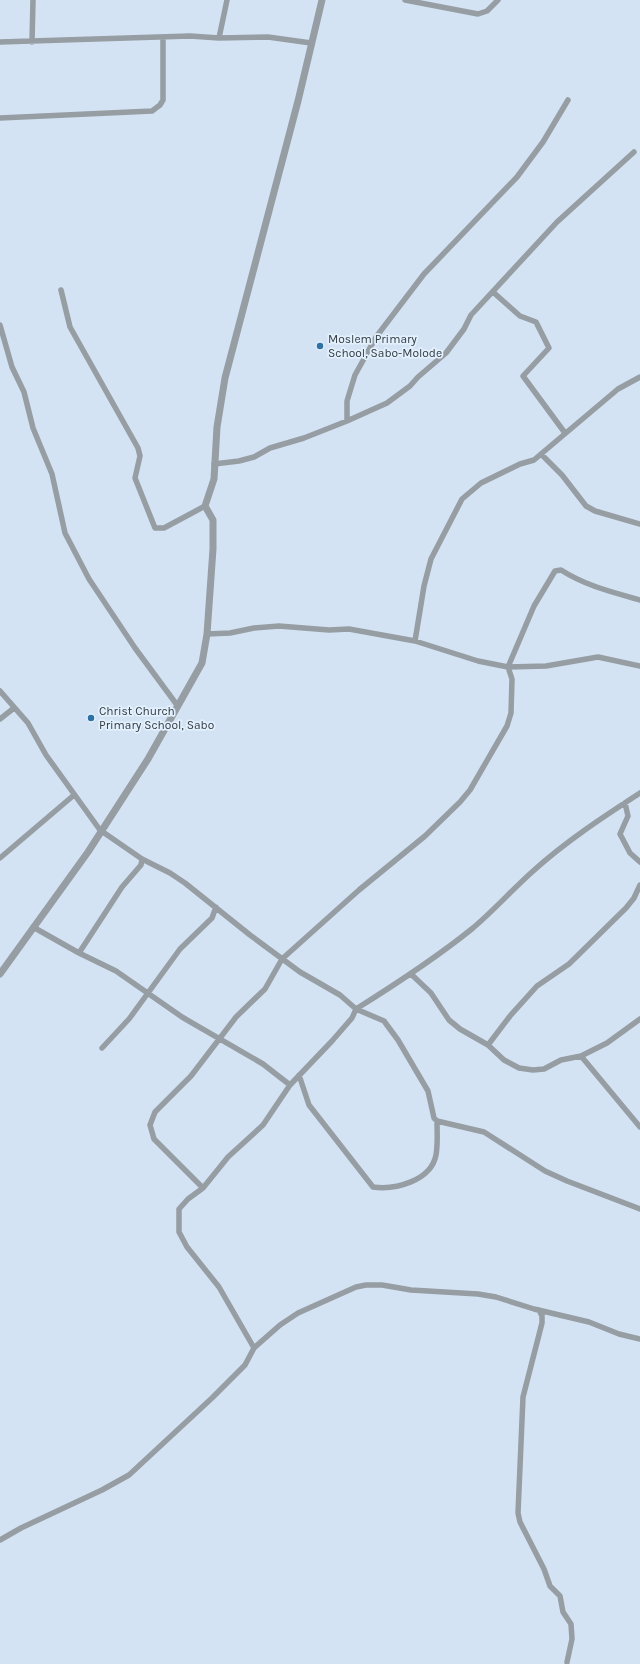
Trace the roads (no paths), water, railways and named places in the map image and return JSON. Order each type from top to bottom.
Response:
[{"type":"street","points":[[32,42],[33,0]]},
{"type":"street","points":[[219,38],[227,0]]},
{"type":"street","points":[[61,290],[70,327],[138,448],[140,456],[136,478],[155,528],[164,528],[205,506],[214,479],[219,408],[298,101],[322,0]]},
{"type":"street","points":[[409,0],[478,14],[487,11],[498,0]]},
{"type":"street","points":[[0,42],[190,36],[219,38],[268,37],[311,43]]},
{"type":"street","points":[[0,118],[152,111],[160,106],[163,100],[163,37]]},
{"type":"street","points":[[347,421],[347,401],[353,381],[376,337],[424,274],[517,177],[543,142],[568,100]]},
{"type":"street","points":[[214,464],[246,459],[270,448],[304,438],[387,404],[410,386],[418,377],[446,353],[464,329],[471,315],[557,222],[634,152]]},
{"type":"street","points":[[493,292],[520,316],[536,322],[549,348],[523,376],[565,433]]},
{"type":"street","points":[[0,325],[12,367],[24,392],[34,428],[52,474],[65,533],[92,585],[135,648],[177,705]]},
{"type":"street","points":[[415,641],[424,586],[431,559],[462,499],[481,483],[520,464],[534,460],[618,389],[640,377]]},
{"type":"street","points":[[542,454],[562,475],[586,506],[595,511],[640,524]]},
{"type":"street","points":[[0,974],[88,852],[100,830],[148,759],[202,663],[207,634],[213,520],[205,506]]},
{"type":"street","points":[[203,1188],[154,1139],[150,1125],[155,1112],[191,1076],[236,1017],[265,989],[282,959],[359,890],[429,832],[470,790],[507,726],[511,713],[512,679],[508,666],[534,606],[557,570],[601,590],[640,600]]},
{"type":"street","points":[[207,634],[230,633],[263,626],[285,626],[328,630],[349,629],[415,641],[478,661],[508,666],[546,666],[598,657],[640,666]]},
{"type":"street","points":[[0,691],[28,723],[46,755],[100,830],[142,859],[170,873],[306,976],[340,995],[356,1009],[384,1021],[398,1040],[428,1091],[434,1118],[437,1121],[436,1154],[432,1165],[426,1172],[413,1181],[390,1187],[373,1187],[309,1105],[300,1075]]},
{"type":"street","points":[[0,719],[14,708]]},
{"type":"street","points":[[254,1348],[219,1287],[187,1247],[179,1232],[179,1209],[188,1199],[203,1188],[228,1157],[263,1125],[290,1085],[347,1024],[356,1009],[410,974],[474,926],[533,871],[564,845],[640,793]]},
{"type":"street","points":[[0,858],[74,795]]},
{"type":"street","points":[[625,803],[628,816],[620,834],[630,853],[640,862]]},
{"type":"street","points":[[79,953],[122,887],[141,865],[142,859]]},
{"type":"street","points":[[488,1045],[510,1016],[537,986],[569,964],[626,908],[634,898],[640,885]]},
{"type":"street","points":[[102,1048],[129,1018],[180,949],[212,918],[216,907]]},
{"type":"street","points":[[33,927],[79,953],[116,971],[182,1017],[263,1064],[290,1085]]},
{"type":"street","points":[[410,974],[431,993],[449,1020],[460,1029],[488,1045],[504,1060],[519,1068],[533,1070],[544,1068],[561,1060],[581,1056],[607,1043],[640,1019]]},
{"type":"street","points":[[581,1056],[640,1127]]},
{"type":"street","points":[[437,1121],[484,1132],[551,1173],[640,1209]]},
{"type":"street","points":[[0,1540],[21,1528],[108,1487],[129,1475],[223,1387],[244,1365],[254,1348],[280,1325],[298,1313],[356,1287],[366,1285],[478,1294],[509,1300],[539,1310],[589,1322],[619,1334],[640,1339]]},
{"type":"street","points":[[539,1310],[542,1316],[542,1323],[523,1397],[518,1513],[520,1522],[544,1569],[550,1586],[560,1596],[563,1612],[571,1624],[572,1639],[567,1662]]},
{"type":"place","name":"Moslem Primary School, Sabo-Molode","points":[[320,346]]},
{"type":"place","name":"Christ Church Primary School, Sabo","points":[[91,718]]}]
